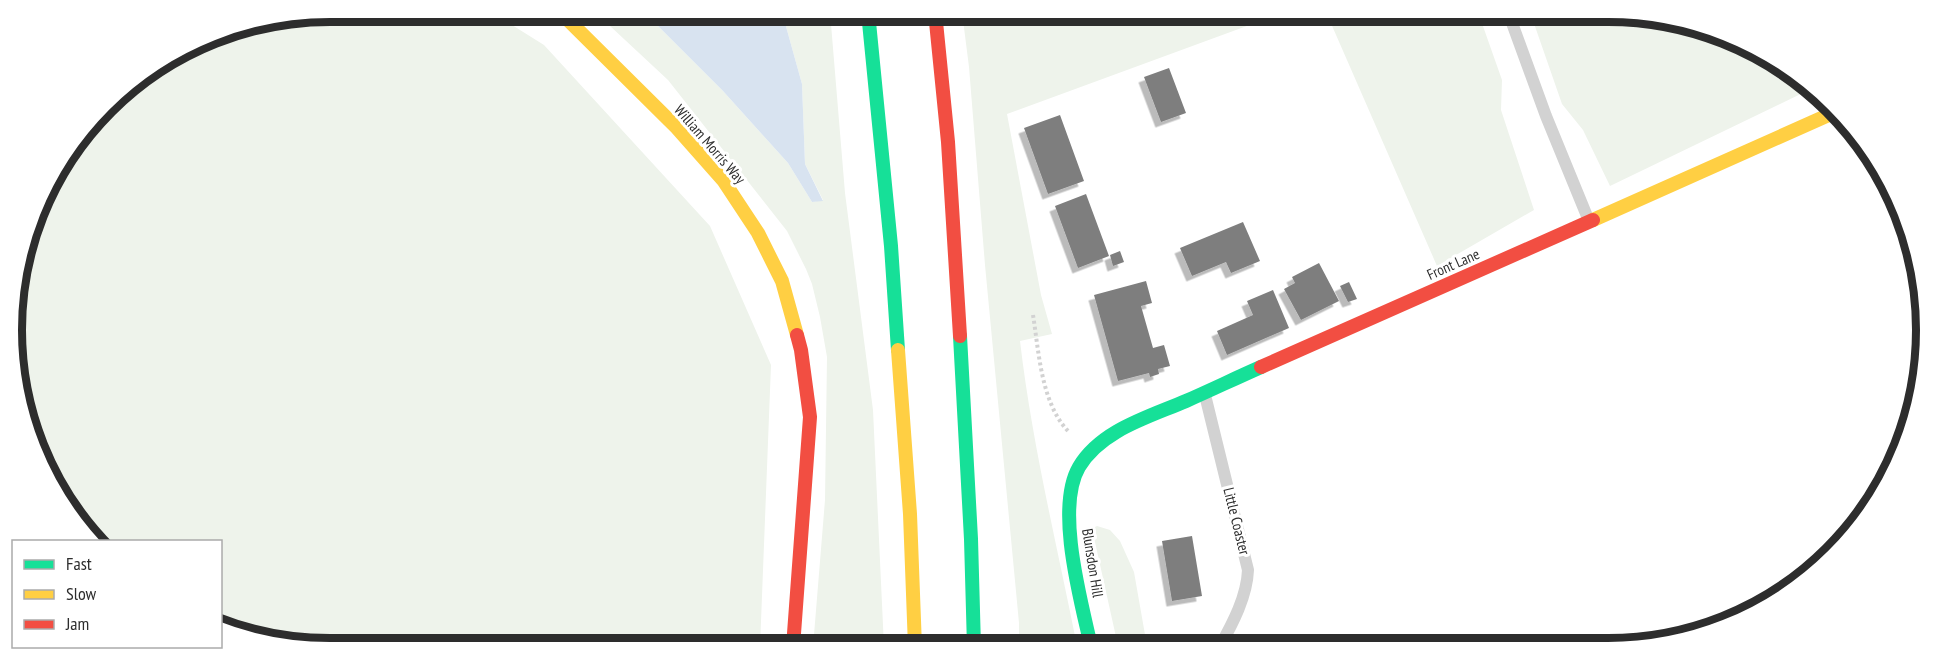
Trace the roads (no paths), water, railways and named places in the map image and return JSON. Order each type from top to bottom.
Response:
[{"type":"main road","name":"William Morris Way","points":[[572,22],[677,128],[723,180],[758,233],[782,281],[801,350],[810,417],[794,638]]},
{"type":"main road","points":[[869,22],[891,246],[909,514],[915,638]]},
{"type":"main road","points":[[935,22],[956,252],[975,638]]},
{"type":"main road","name":"Front Lane","points":[[1090,452],[1104,440],[1204,393],[1827,115]]},
{"type":"main road","name":"Blunsdon Hill","points":[[1089,638],[1071,544],[1070,526],[1072,487],[1079,465],[1090,452]]},
{"type":"lane","points":[[1512,22],[1546,116],[1589,222]]},
{"type":"lane","name":"Little Coaster","points":[[1204,393],[1248,570],[1248,582],[1225,638]]}]
